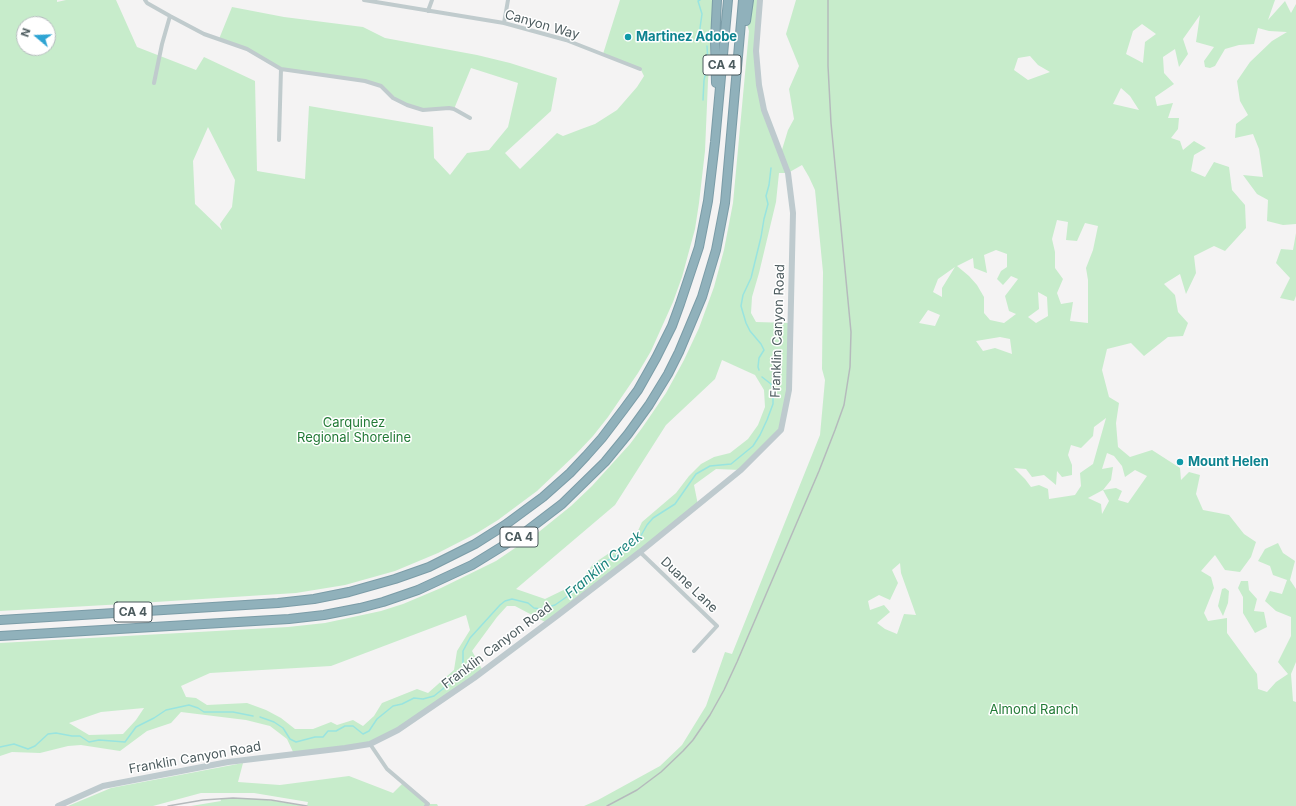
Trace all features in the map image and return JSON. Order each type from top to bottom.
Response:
[{"type":"highway","points":[[717,0],[715,41],[717,130]]},
{"type":"highway","name":"CA 4","points":[[0,620],[272,603],[337,595],[384,583],[429,566],[474,544],[515,518],[552,489],[595,446],[631,399],[656,358],[685,293],[699,247],[708,201],[717,130],[728,0]]},
{"type":"highway","name":"CA 4","points":[[0,636],[289,620],[348,610],[406,594],[451,576],[498,550],[538,523],[562,504],[605,462],[646,410],[676,358],[689,330],[706,285],[721,226],[727,184],[743,0]]},
{"type":"highway","points":[[737,70],[749,0]]},
{"type":"street","points":[[145,0],[170,16],[204,34],[247,49],[281,69],[365,81],[381,86],[393,98],[407,105],[423,110],[454,109],[470,118]]},
{"type":"street","name":"Canyon Way","points":[[364,0],[504,23],[566,40],[640,68]]},
{"type":"street","points":[[428,11],[432,0]]},
{"type":"street","points":[[504,23],[508,0]]},
{"type":"street","name":"Franklin Canyon Road","points":[[58,806],[103,786],[228,762],[370,744],[398,730],[431,708],[558,615],[640,552],[741,470],[781,430],[789,390],[793,213],[788,173],[764,110],[759,85],[756,51],[760,0]]},
{"type":"street","points":[[154,83],[162,44],[170,16]]},
{"type":"street","points":[[279,140],[281,69]]},
{"type":"street","name":"Duane Lane","points":[[640,552],[717,626],[694,651]]},
{"type":"street","points":[[370,744],[387,769],[428,804],[426,806]]},
{"type":"green space","name":"Carquinez Regional Shoreline","points":[[0,0],[57,0],[57,2],[66,0],[116,0],[137,47],[196,70],[204,57],[255,81],[257,171],[305,179],[309,106],[433,127],[434,158],[450,175],[467,153],[489,150],[508,127],[518,83],[471,68],[454,109],[423,110],[393,98],[381,86],[365,81],[281,69],[247,49],[219,39],[232,7],[284,17],[363,27],[385,38],[477,55],[510,63],[557,78],[551,111],[505,153],[520,169],[557,133],[563,136],[595,124],[617,110],[637,87],[644,76],[640,68],[603,54],[620,0],[714,0],[705,151],[699,203],[695,229],[682,277],[673,302],[651,351],[638,373],[608,417],[576,454],[537,491],[498,520],[477,533],[438,553],[395,571],[345,585],[296,593],[0,611]],"holes":[[[208,127],[235,180],[232,207],[220,224],[222,230],[195,204],[193,161]]]},
{"type":"green space","name":"Almond Ranch","points":[[749,0],[760,0],[756,41],[764,110],[781,153],[788,130],[794,119],[789,89],[799,66],[786,34],[796,0],[1275,0],[1268,20],[1285,1],[1291,13],[1296,4],[1296,224],[1283,225],[1267,221],[1268,200],[1257,194],[1243,175],[1263,177],[1259,149],[1253,134],[1235,138],[1236,124],[1248,115],[1240,101],[1237,81],[1250,62],[1272,41],[1287,32],[1269,31],[1258,28],[1254,44],[1239,45],[1225,49],[1215,66],[1210,68],[1205,67],[1204,61],[1214,47],[1196,42],[1200,15],[1183,39],[1188,54],[1179,67],[1175,49],[1163,57],[1164,73],[1174,84],[1155,97],[1157,106],[1173,103],[1168,118],[1179,118],[1178,129],[1171,138],[1180,141],[1183,150],[1194,141],[1206,148],[1194,155],[1191,171],[1205,177],[1214,162],[1229,167],[1232,190],[1245,205],[1246,228],[1225,251],[1214,246],[1194,256],[1196,273],[1186,294],[1180,274],[1164,284],[1175,295],[1178,312],[1188,323],[1183,336],[1168,337],[1144,356],[1131,343],[1107,349],[1102,370],[1109,397],[1119,403],[1116,423],[1118,447],[1130,457],[1152,450],[1180,468],[1181,480],[1189,472],[1200,475],[1196,494],[1203,510],[1229,515],[1244,534],[1256,542],[1251,557],[1240,572],[1225,570],[1215,555],[1201,571],[1211,577],[1214,588],[1204,613],[1208,621],[1227,618],[1227,633],[1257,674],[1258,689],[1267,692],[1276,682],[1288,674],[1278,662],[1291,636],[1291,617],[1276,611],[1265,601],[1270,591],[1282,594],[1287,580],[1273,575],[1270,566],[1258,561],[1265,549],[1278,543],[1283,553],[1295,561],[1290,580],[1296,589],[1296,662],[1291,674],[1293,701],[1296,702],[1296,806],[584,806],[598,800],[660,766],[682,745],[706,706],[725,652],[732,654],[820,435],[825,380],[822,369],[823,272],[815,190],[802,165],[788,173],[779,173],[776,202],[752,297],[751,313],[756,322],[790,323],[789,390],[781,430],[741,470],[716,469],[694,485],[698,505],[547,623],[515,606],[507,606],[472,651],[483,671],[431,708],[370,744],[294,754],[287,739],[270,726],[246,720],[181,712],[171,723],[147,731],[120,751],[81,745],[68,746],[40,753],[12,752],[0,756],[0,643],[288,627],[325,623],[381,611],[403,604],[441,588],[496,561],[540,531],[571,506],[592,486],[630,444],[666,393],[699,328],[714,287],[724,250],[733,203],[749,31],[746,20]],"holes":[[[1142,24],[1156,34],[1145,42],[1143,63],[1126,54],[1133,31]],[[1030,56],[1038,65],[1050,72],[1028,80],[1014,70],[1018,58]],[[1121,88],[1130,96],[1139,110],[1113,104]],[[1057,220],[1068,222],[1066,240],[1077,241],[1085,223],[1098,226],[1093,250],[1086,268],[1088,280],[1088,323],[1070,321],[1073,302],[1061,304],[1057,293],[1063,279],[1055,268],[1055,252],[1052,239]],[[996,250],[1007,254],[1007,267],[1001,271],[997,279],[1003,285],[1011,276],[1018,279],[1005,296],[1009,311],[1016,314],[1004,323],[990,320],[984,313],[984,297],[977,285],[957,266],[973,258],[974,268],[987,273],[984,255]],[[955,267],[942,288],[942,297],[933,292],[938,279]],[[1038,292],[1047,297],[1048,316],[1036,323],[1028,317],[1039,309]],[[928,310],[940,315],[935,326],[919,323]],[[1000,337],[1010,339],[1012,354],[995,348],[983,351],[976,341]],[[722,360],[755,375],[764,390],[765,407],[758,425],[748,439],[730,453],[714,457],[701,464],[689,476],[676,493],[642,522],[636,535],[593,564],[580,582],[545,599],[516,589],[615,505],[666,425],[715,379]],[[1106,418],[1093,464],[1080,473],[1081,486],[1075,495],[1049,499],[1048,489],[1039,485],[1031,487],[1014,468],[1026,469],[1032,477],[1044,475],[1056,485],[1057,471],[1062,477],[1072,475],[1072,465],[1068,455],[1071,445],[1081,448],[1093,436],[1094,427]],[[1107,453],[1114,456],[1122,466],[1125,477],[1135,470],[1147,476],[1128,503],[1118,500],[1122,491],[1116,488],[1103,490],[1111,480],[1113,467],[1102,469]],[[1103,490],[1109,501],[1102,514],[1101,504],[1088,498]],[[900,563],[901,573],[916,615],[904,614],[897,634],[885,629],[877,623],[890,612],[884,605],[870,610],[868,601],[879,595],[890,600],[898,583],[892,570]],[[466,615],[470,630],[457,651],[454,670],[428,693],[417,689],[382,703],[374,716],[363,726],[353,720],[337,725],[331,722],[313,729],[295,729],[281,718],[266,710],[247,703],[207,705],[196,698],[186,697],[181,686],[210,673],[331,666]],[[144,708],[136,720],[123,734],[89,735],[69,723],[101,712]]]},
{"type":"green space","points":[[1296,233],[1296,296],[1294,301],[1280,298],[1290,278],[1276,263],[1281,249],[1293,250]]},
{"type":"green space","points":[[1241,581],[1248,581],[1249,590],[1257,599],[1254,611],[1264,612],[1267,627],[1255,633],[1243,613],[1243,597],[1238,588]]},
{"type":"green space","points":[[1225,588],[1229,591],[1228,603],[1223,616],[1218,606],[1222,589]]},
{"type":"green space","points":[[243,763],[238,782],[280,785],[349,776],[393,793],[403,783],[427,804],[437,804],[438,806],[307,806],[308,802],[254,793],[201,793],[153,806],[68,806],[111,788]]},
{"type":"green space","points":[[220,798],[261,799],[307,806],[191,806],[221,801]]},
{"type":"waterway","name":"Franklin Creek","points":[[700,0],[698,1],[702,14],[700,28],[701,35]]},
{"type":"waterway","name":"Franklin Creek","points":[[703,100],[704,80],[708,64],[707,46]]},
{"type":"waterway","name":"Franklin Creek","points":[[759,370],[759,358],[764,350],[750,331],[741,306],[743,295],[751,278],[761,237],[768,204],[766,196],[771,168]]},
{"type":"waterway","name":"Franklin Creek","points":[[260,717],[274,722],[283,728],[290,739],[296,742],[315,737],[323,737],[328,731],[336,731],[345,726],[353,726],[363,734],[369,731],[377,719],[393,706],[402,704],[414,698],[423,699],[434,696],[460,675],[463,668],[463,651],[470,638],[505,601],[512,599],[528,603],[534,608],[541,609],[555,605],[582,586],[605,562],[627,549],[639,539],[653,518],[675,504],[696,474],[710,466],[731,464],[753,446],[760,435],[773,404],[771,384],[762,377]]},
{"type":"waterway","name":"Franklin Creek","points":[[0,747],[14,744],[28,749],[35,746],[48,734],[56,733],[80,736],[89,742],[99,740],[125,742],[136,727],[166,710],[189,705],[204,712],[233,712],[253,716]]},
{"type":"railway","points":[[607,806],[637,790],[661,772],[693,740],[710,715],[737,662],[819,471],[844,405],[850,367],[851,332],[831,123],[828,66],[828,0]]},
{"type":"railway","points":[[168,806],[203,800],[233,798],[271,800],[307,806]]},
{"type":"place","name":"Martinez Adobe","points":[[628,37]]},
{"type":"place","name":"Mount Helen","points":[[1180,462]]}]
